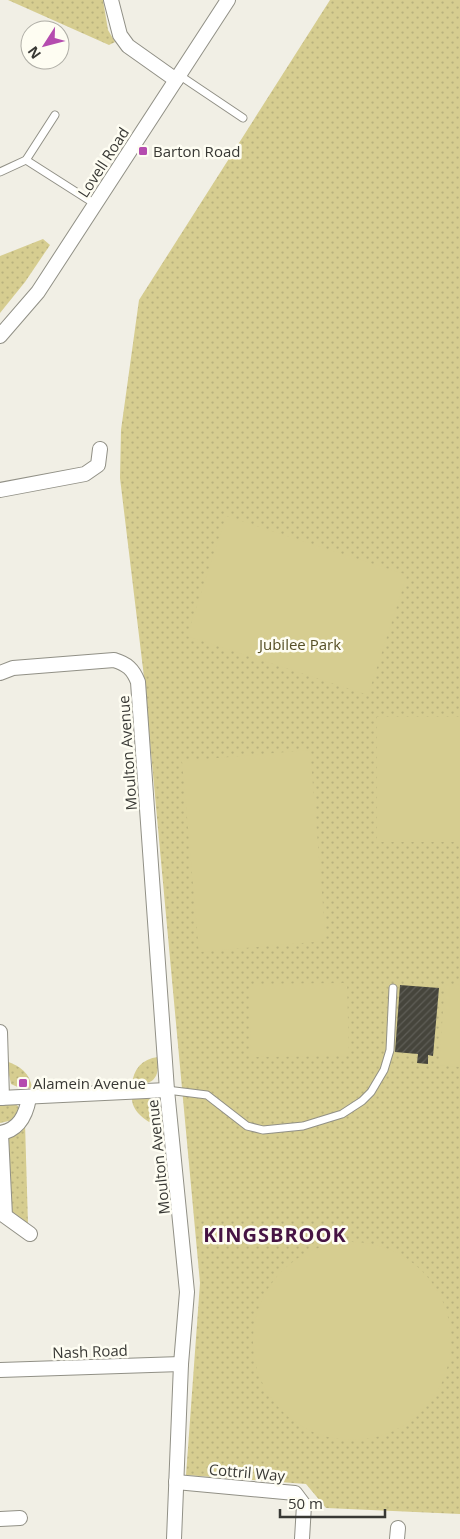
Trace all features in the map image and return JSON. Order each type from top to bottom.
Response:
[{"type":"street","points":[[111,0],[120,35],[128,46],[178,77]]},
{"type":"street","name":"Lovell Road","points":[[0,336],[38,292],[228,0]]},
{"type":"street","points":[[0,490],[85,474],[98,465],[100,449]]},
{"type":"street","name":"Moulton Avenue","points":[[0,673],[13,668],[114,660],[125,663],[134,671],[138,682],[167,1090],[187,1292],[181,1364],[174,1539]]},
{"type":"street","points":[[0,1032],[1,1098],[167,1090]]},
{"type":"street","points":[[29,1098],[26,1115],[20,1122],[1,1134],[2,1218],[30,1234]]},
{"type":"street","name":"Nash Road","points":[[0,1370],[181,1364]]},
{"type":"street","name":"Cottril Way","points":[[176,1482],[295,1493],[304,1505],[302,1539]]},
{"type":"street","points":[[0,1519],[20,1518]]},
{"type":"lane","points":[[178,77],[243,118]]},
{"type":"lane","points":[[0,172],[26,160],[55,115]]},
{"type":"lane","points":[[26,160],[95,204]]},
{"type":"lane","points":[[167,1090],[207,1095],[247,1126],[263,1130],[303,1126],[342,1114],[362,1101],[371,1092],[384,1070],[390,1050],[393,988]]},
{"type":"green space","points":[[8,0],[103,0],[108,30],[115,42],[109,45],[70,28],[70,20],[53,20]]},
{"type":"green space","name":"Jubilee Park","points":[[330,0],[460,0],[460,1514],[326,1508],[306,1484],[186,1475],[200,1283],[144,677],[120,478],[121,430],[139,300]]},
{"type":"green space","points":[[43,239],[50,245],[25,282],[0,313],[0,256]]},
{"type":"green space","points":[[226,516],[407,575],[368,695],[187,636]]},
{"type":"green space","points":[[377,717],[460,717],[460,842],[377,842]]},
{"type":"green space","points":[[310,750],[326,941],[199,952],[182,761]]},
{"type":"green space","points":[[347,983],[349,1056],[251,1057],[249,984]]},
{"type":"green space","points":[[445,984],[460,985],[460,1067],[439,1065]]},
{"type":"green space","points":[[158,1057],[157,1071],[154,1079],[150,1082],[132,1085],[134,1074],[139,1066],[147,1060]]},
{"type":"green space","points":[[6,1061],[16,1065],[27,1074],[32,1088],[22,1089],[11,1084]]},
{"type":"green space","points":[[132,1097],[147,1098],[155,1102],[160,1110],[163,1125],[156,1126],[147,1121],[136,1111]]},
{"type":"green space","points":[[0,1101],[19,1107],[20,1110],[13,1120],[0,1123]]},
{"type":"green space","points":[[25,1123],[28,1225],[13,1215],[8,1207],[7,1138]]},
{"type":"green space","points":[[342,1242],[362,1242],[371,1243],[399,1253],[415,1264],[429,1278],[444,1303],[450,1322],[450,1360],[440,1388],[429,1404],[415,1418],[399,1429],[381,1436],[362,1440],[342,1440],[333,1439],[305,1429],[289,1418],[275,1404],[264,1388],[257,1370],[253,1351],[253,1331],[254,1322],[264,1294],[275,1278],[289,1264],[305,1253],[323,1246]]},
{"type":"building","points":[[400,985],[439,988],[433,1056],[428,1055],[428,1064],[417,1063],[418,1054],[395,1052]]},
{"type":"place","name":"Barton Road","points":[[143,151]]},
{"type":"place","name":"Alamein Avenue","points":[[23,1083]]},
{"type":"district","name":"KINGSBROOK","points":[[275,1234]]}]
